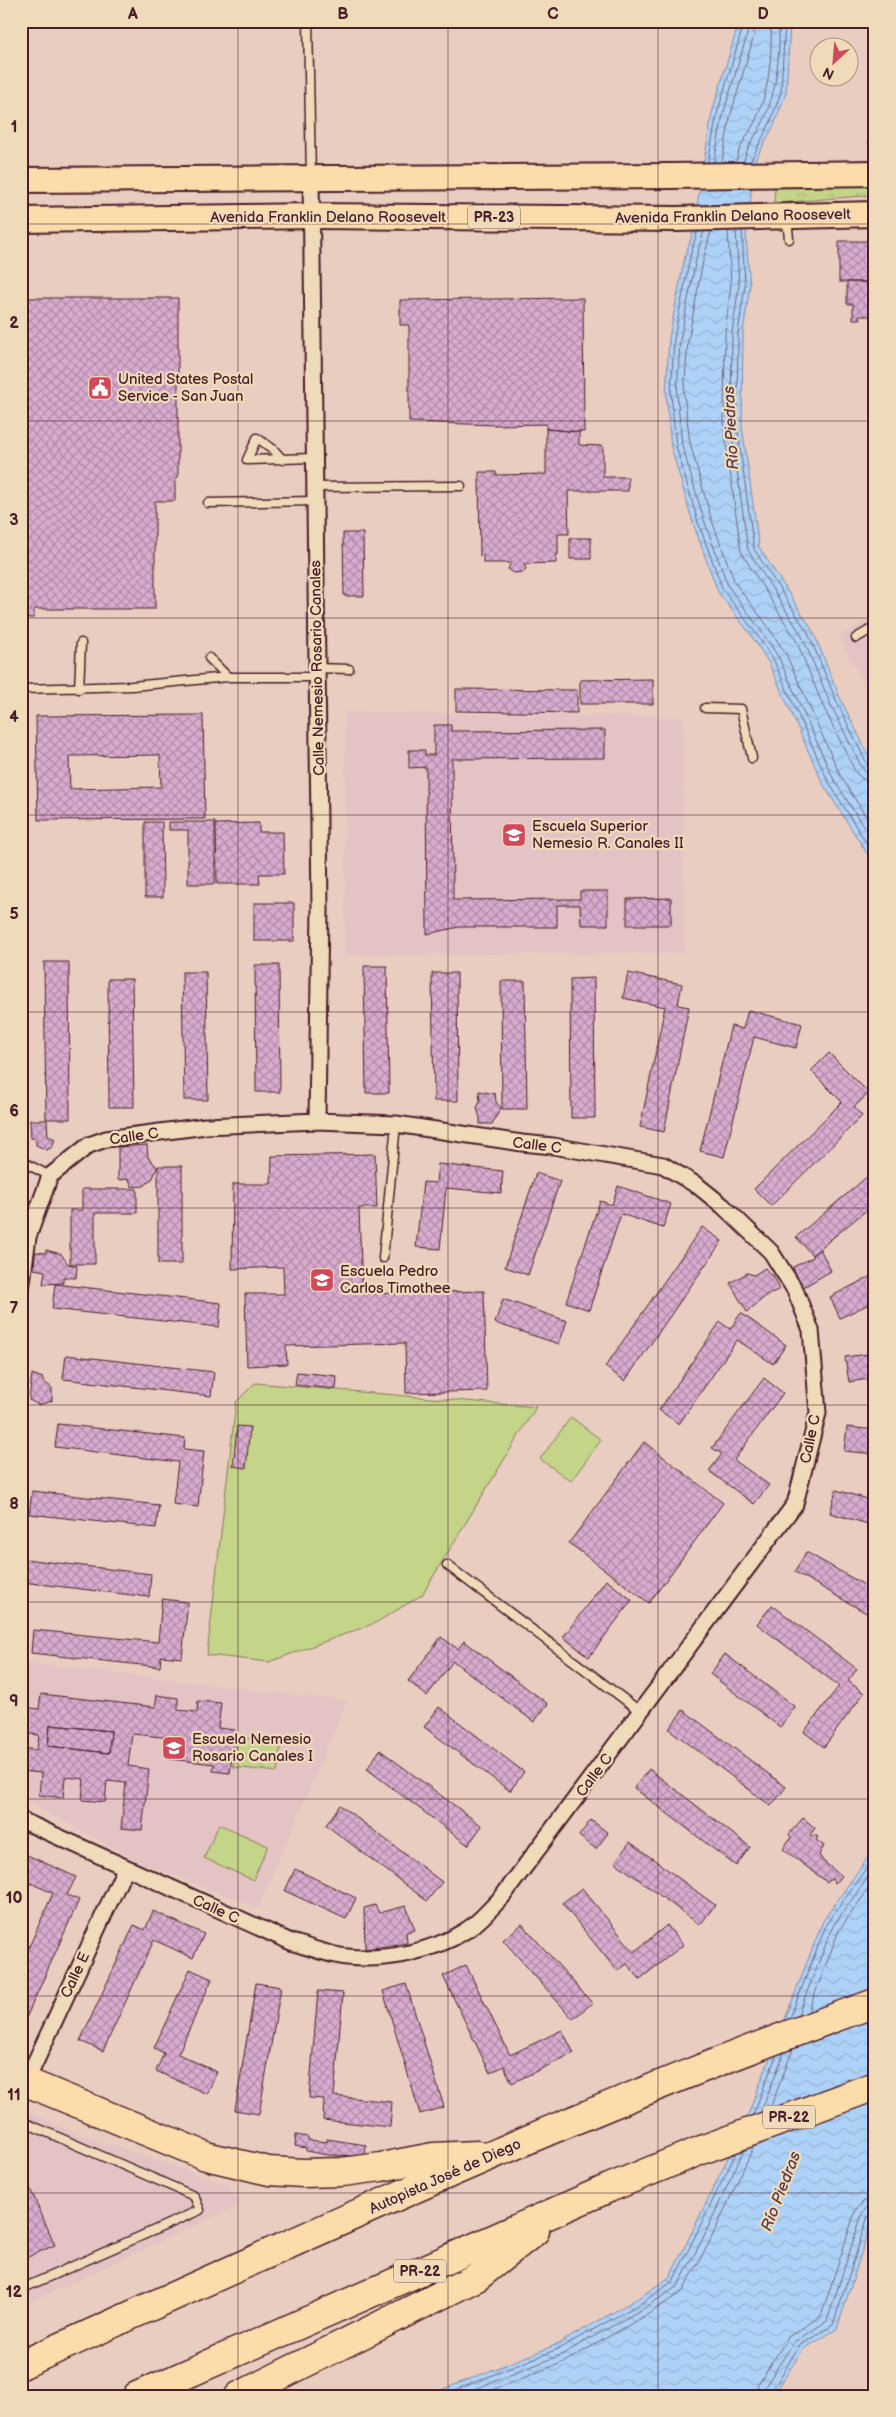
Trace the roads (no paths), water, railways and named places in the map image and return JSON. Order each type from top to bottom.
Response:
[{"type":"highway","name":"Autopista José de Diego","points":[[21,2365],[494,2154],[752,2047],[875,2003]]},
{"type":"highway","points":[[24,2081],[206,2156],[270,2171],[303,2173],[342,2172],[433,2157],[494,2154]]},
{"type":"highway","name":"PR-22","points":[[136,2396],[565,2207],[704,2149],[875,2086]]},
{"type":"highway","points":[[239,2396],[477,2278],[565,2207]]},
{"type":"main road","points":[[21,180],[875,173]]},
{"type":"main road","name":"Avenida Franklin Delano Roosevelt","points":[[21,220],[312,216],[677,219],[780,223],[875,214]]},
{"type":"street","name":"Calle Nemesio Rosario Canales","points":[[311,178],[320,908],[317,1121]]},
{"type":"street","name":"Calle C","points":[[21,1820],[125,1869],[291,1942],[318,1950],[347,1957],[380,1957],[420,1951],[466,1930],[502,1897],[795,1504],[818,1414],[811,1330],[794,1290],[771,1252],[723,1206],[698,1186],[663,1166],[553,1146],[396,1124],[317,1121],[206,1126],[106,1139],[89,1146],[50,1176]]},
{"type":"street","points":[[21,1290],[28,1237],[50,1176]]},
{"type":"street","name":"Calle E","points":[[24,2081],[125,1869]]},
{"type":"lane","points":[[308,21],[311,178]]},
{"type":"lane","points":[[283,460],[273,449],[257,438],[247,460],[283,460],[314,458]]},
{"type":"lane","points":[[208,503],[315,494],[461,486]]},
{"type":"lane","points":[[856,638],[875,627]]},
{"type":"lane","points":[[79,689],[81,643]]},
{"type":"lane","points":[[209,658],[228,677]]},
{"type":"lane","points":[[21,689],[79,689],[132,686],[349,668]]},
{"type":"lane","points":[[705,708],[741,709],[752,758]]},
{"type":"lane","points":[[383,1258],[396,1124]]},
{"type":"lane","points":[[21,1161],[50,1176]]},
{"type":"lane","points":[[446,1565],[641,1712]]},
{"type":"lane","points":[[21,2121],[194,2196],[200,2210],[21,2289]]},
{"type":"water","name":"Río Piedras","points":[[737,21],[790,21],[786,93],[774,125],[755,160],[746,237],[750,285],[743,333],[742,426],[759,547],[813,631],[840,698],[875,768],[875,866],[823,784],[769,663],[751,635],[718,592],[693,523],[671,447],[666,394],[669,338],[685,256],[692,236],[712,113],[736,32]]},
{"type":"water","name":"Río Piedras","points":[[875,1847],[875,2210],[837,2329],[803,2349],[773,2396],[426,2396],[558,2344],[640,2297],[670,2277],[744,2125],[823,1921]]},
{"type":"place","name":"United States Postal Service - San Juan","points":[[100,388]]},
{"type":"place","name":"Escuela Superior Nemesio R. Canales II","points":[[514,835]]},
{"type":"place","name":"Escuela Pedro Carlos Timothee","points":[[322,1280]]},
{"type":"place","name":"Escuela Nemesio Rosario Canales I","points":[[174,1748]]}]
